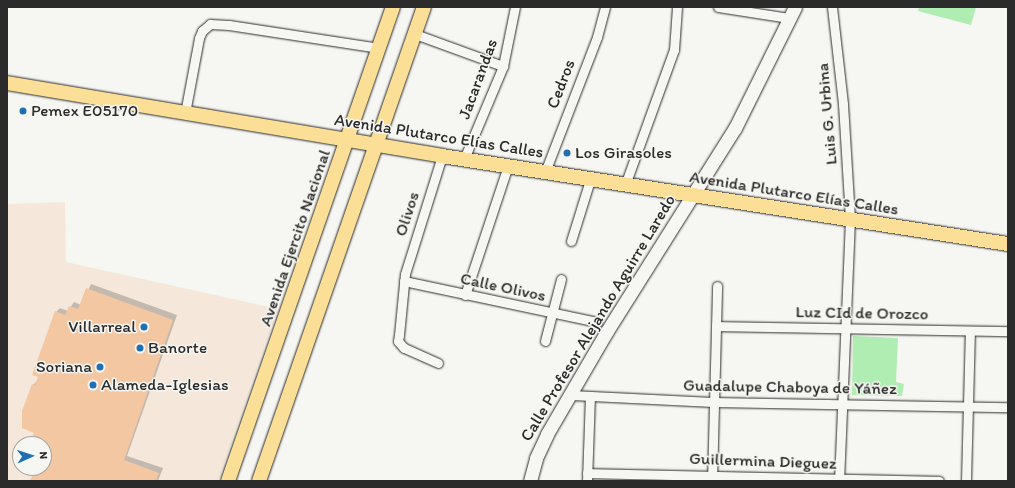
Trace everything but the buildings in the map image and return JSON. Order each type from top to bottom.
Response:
[{"type":"main road","name":"Avenida Ejercito Nacional","points":[[228,481],[394,7]]},
{"type":"main road","points":[[259,481],[424,7]]},
{"type":"main road","points":[[7,95],[13,84]]},
{"type":"main road","name":"Avenida Plutarco Elías Calles","points":[[13,84],[590,180],[1008,244]]},
{"type":"street","name":"Jacarandas","points":[[464,159],[503,66],[515,7]]},
{"type":"street","name":"Cedros","points":[[545,172],[597,36],[605,7]]},
{"type":"street","points":[[625,185],[674,50],[677,7]]},
{"type":"street","points":[[718,7],[792,12]]},
{"type":"street","name":"Luis G. Urbina","points":[[832,7],[844,104],[850,219],[839,480]]},
{"type":"street","name":"Calle Profesor Alejando Aguirre Laredo","points":[[530,481],[536,458],[547,434],[691,196],[735,128],[792,12]]},
{"type":"street","points":[[185,113],[199,38],[202,31],[210,24],[229,24],[379,48]]},
{"type":"street","points":[[415,34],[503,66]]},
{"type":"street","name":"Olivos","points":[[438,363],[400,345],[399,335],[404,281],[442,156]]},
{"type":"street","points":[[465,295],[508,166]]},
{"type":"street","points":[[571,241],[590,180]]},
{"type":"street","points":[[545,341],[561,279]]},
{"type":"street","name":"Calle Olivos","points":[[404,281],[597,322]]},
{"type":"street","points":[[712,478],[717,286]]},
{"type":"street","name":"Luz CId de Orozco","points":[[716,326],[1008,331]]},
{"type":"street","points":[[966,481],[970,331]]},
{"type":"street","name":"Guadalupe Chaboya de Yáñez","points":[[571,395],[713,402],[1008,407]]},
{"type":"street","points":[[587,477],[590,397]]},
{"type":"street","name":"Guillermina Dieguez","points":[[587,477],[938,481]]},
{"type":"shaded area","name":"Alameda-Iglesias","points":[[65,202],[66,262],[278,309],[218,481],[8,481],[7,204]]},
{"type":"green space","points":[[919,7],[976,7],[971,25],[918,11]]},
{"type":"green space","points":[[853,336],[898,338],[896,382],[904,384],[902,396],[852,395]]},
{"type":"place","name":"Pemex E05170","points":[[23,111]]},
{"type":"place","name":"Los Girasoles","points":[[567,153]]},
{"type":"place","name":"Villarreal","points":[[144,327]]},
{"type":"place","name":"Banorte","points":[[140,348]]},
{"type":"place","name":"Soriana","points":[[100,367]]},
{"type":"place","name":"Alameda-Iglesias","points":[[93,385]]}]
